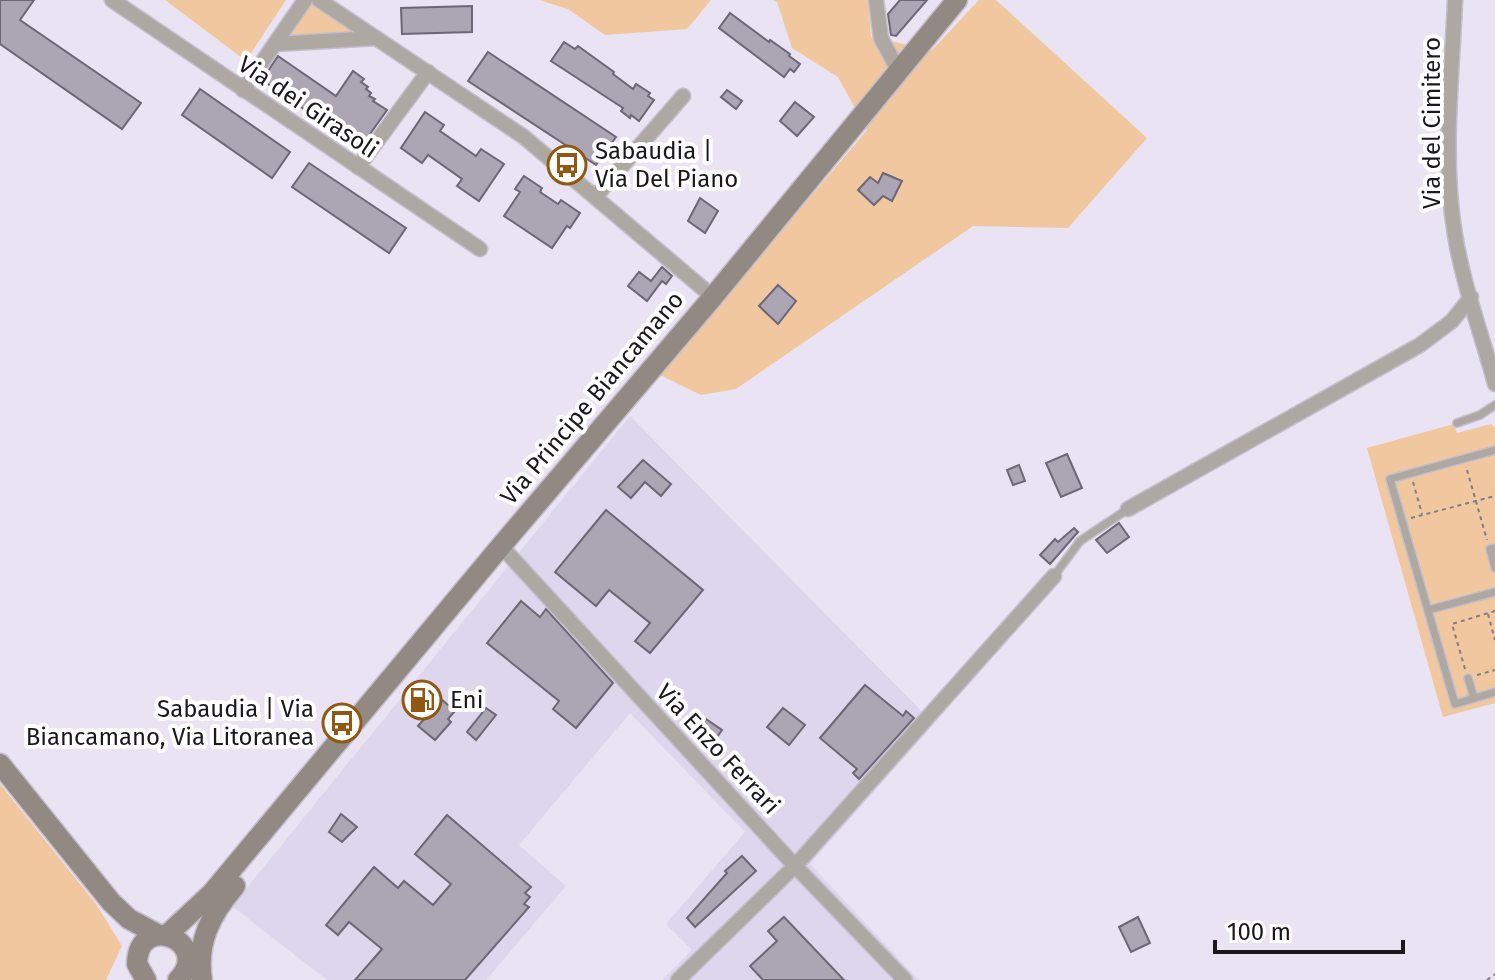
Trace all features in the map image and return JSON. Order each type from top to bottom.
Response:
[{"type":"street","name":"Via dei Girasoli","points":[[112,0],[480,249]]},
{"type":"street","points":[[243,90],[305,0]]},
{"type":"street","points":[[319,0],[524,137],[713,297]]},
{"type":"street","points":[[876,0],[881,38],[898,70]]},
{"type":"street","name":"Via Principe Biancamano","points":[[137,970],[144,942],[163,935],[212,893],[713,297],[957,0]]},
{"type":"street","name":"Via del Cimitero","points":[[1455,0],[1450,159],[1455,235],[1495,384]]},
{"type":"street","points":[[275,44],[376,38]]},
{"type":"street","points":[[358,167],[428,72]]},
{"type":"street","points":[[596,196],[683,96]]},
{"type":"street","points":[[1128,509],[1420,345],[1452,321],[1471,297]]},
{"type":"street","name":"Via Enzo Ferrari","points":[[501,546],[795,866],[905,980]]},
{"type":"street","points":[[678,980],[795,866],[1054,576]]},
{"type":"street","points":[[0,764],[111,902],[129,919],[181,943],[186,970]]},
{"type":"street","name":"Via Principe Biancamano","points":[[202,980],[201,951],[206,928],[218,906],[248,866],[265,829]]},
{"type":"street","name":"Via Principe Biancamano","points":[[186,970],[197,924],[212,893]]},
{"type":"street","points":[[111,902],[137,970]]},
{"type":"lane","points":[[1457,423],[1495,405]]},
{"type":"lane","points":[[1495,450],[1390,479],[1455,704],[1495,692]]},
{"type":"lane","points":[[1054,576],[1080,541],[1128,509]]},
{"type":"lane","points":[[1492,549],[1495,568]]},
{"type":"lane","points":[[1428,610],[1495,592]]},
{"type":"lane","points":[[1468,678],[1474,698]]},
{"type":"path","points":[[1463,458],[1492,549]]},
{"type":"path","points":[[1410,473],[1422,515]]},
{"type":"path","points":[[1402,521],[1495,496]]},
{"type":"path","points":[[1495,611],[1452,624],[1468,678],[1495,670]]},
{"type":"path","points":[[1487,614],[1495,640]]},
{"type":"path","points":[[1487,980],[1495,974]]},
{"type":"shaded area","points":[[165,0],[286,0],[246,61]]},
{"type":"shaded area","points":[[539,0],[711,0],[687,29],[605,35],[568,9]]},
{"type":"shaded area","points":[[773,0],[868,0],[871,37],[932,50],[979,0],[996,0],[1147,138],[1068,228],[973,226],[736,389],[701,395],[660,375],[867,130],[838,77],[792,48],[777,2]]},
{"type":"shaded area","points":[[311,4],[354,31],[288,36]]},
{"type":"shaded area","points":[[630,416],[934,724],[810,864],[919,980],[662,980],[692,950],[666,924],[745,832],[630,713],[519,845],[566,886],[486,980],[327,980],[232,906]]},
{"type":"shaded area","points":[[1454,424],[1457,433],[1491,424],[1495,428],[1495,703],[1443,717],[1367,448]]},
{"type":"shaded area","points":[[0,784],[96,904],[122,946],[106,980],[0,980]]},
{"type":"building","points":[[0,0],[34,0],[20,20],[141,103],[122,129],[0,44]]},
{"type":"building","points":[[900,0],[927,0],[896,36],[891,35],[888,14]]},
{"type":"building","points":[[472,6],[472,32],[402,34],[401,8]]},
{"type":"building","points":[[730,13],[790,54],[800,64],[794,72],[790,69],[784,77],[719,28]]},
{"type":"building","points":[[564,42],[575,49],[578,46],[633,89],[636,84],[650,93],[648,96],[654,100],[639,121],[631,115],[630,118],[621,111],[623,108],[551,61]]},
{"type":"building","points":[[488,52],[616,137],[596,165],[468,81]]},
{"type":"building","points":[[278,56],[336,96],[353,71],[364,79],[361,82],[368,87],[369,96],[387,110],[360,148],[262,80]]},
{"type":"building","points":[[200,89],[290,152],[272,178],[182,115]]},
{"type":"building","points":[[727,90],[742,101],[736,109],[721,97]]},
{"type":"building","points":[[795,102],[814,117],[797,136],[780,121]]},
{"type":"building","points":[[425,112],[444,125],[440,131],[476,156],[481,149],[504,164],[479,201],[457,186],[462,179],[428,155],[422,163],[401,148]]},
{"type":"building","points":[[309,163],[406,228],[389,253],[292,187]]},
{"type":"building","points":[[883,173],[902,181],[892,201],[883,196],[874,205],[858,190],[870,177],[878,183]]},
{"type":"building","points":[[524,176],[558,204],[561,200],[580,213],[552,248],[504,216],[520,192],[515,189]]},
{"type":"building","points":[[700,198],[718,211],[705,233],[688,221]]},
{"type":"building","points":[[662,267],[672,276],[666,284],[662,281],[647,301],[628,286],[639,272],[651,281]]},
{"type":"building","points":[[778,285],[796,301],[778,324],[759,306]]},
{"type":"building","points":[[1067,454],[1082,488],[1061,497],[1046,463]]},
{"type":"building","points":[[643,460],[671,484],[661,496],[645,482],[631,498],[618,487]]},
{"type":"building","points":[[1019,465],[1025,481],[1013,485],[1007,470]]},
{"type":"building","points":[[606,510],[703,590],[650,653],[635,641],[650,623],[609,590],[596,606],[555,572]]},
{"type":"building","points":[[1119,523],[1129,537],[1107,553],[1096,540]]},
{"type":"building","points":[[1074,528],[1078,532],[1050,564],[1040,555],[1055,539],[1058,542]]},
{"type":"building","points":[[521,601],[540,617],[546,609],[613,683],[576,728],[553,709],[559,701],[487,643]]},
{"type":"building","points":[[416,684],[438,703],[441,699],[455,711],[448,719],[451,722],[435,740],[418,726],[427,716],[405,697]]},
{"type":"building","points":[[865,685],[903,716],[906,711],[914,718],[859,779],[853,773],[857,769],[820,738]]},
{"type":"building","points":[[486,708],[496,715],[476,740],[467,732]]},
{"type":"building","points":[[783,708],[805,725],[789,745],[767,727]]},
{"type":"building","points":[[706,719],[722,730],[710,747],[701,740],[704,736],[698,731]]},
{"type":"building","points":[[341,814],[357,827],[342,842],[329,832]]},
{"type":"building","points":[[447,815],[531,887],[525,893],[530,897],[524,904],[529,907],[465,980],[355,980],[382,949],[349,922],[338,935],[326,925],[374,867],[398,888],[404,881],[433,905],[451,884],[415,854]]},
{"type":"building","points":[[742,856],[756,871],[695,927],[687,918],[727,873],[725,871]]},
{"type":"building","points":[[784,917],[844,980],[763,980],[750,966],[777,941],[768,931]]},
{"type":"building","points":[[1138,917],[1150,943],[1131,952],[1119,927]]},
{"type":"place","name":"Sabaudia | Via Del Piano","points":[[567,165]]},
{"type":"place","name":"Eni","points":[[422,700]]},
{"type":"place","name":"Sabaudia | Via Biancamano, Via Litoranea","points":[[342,723]]}]
